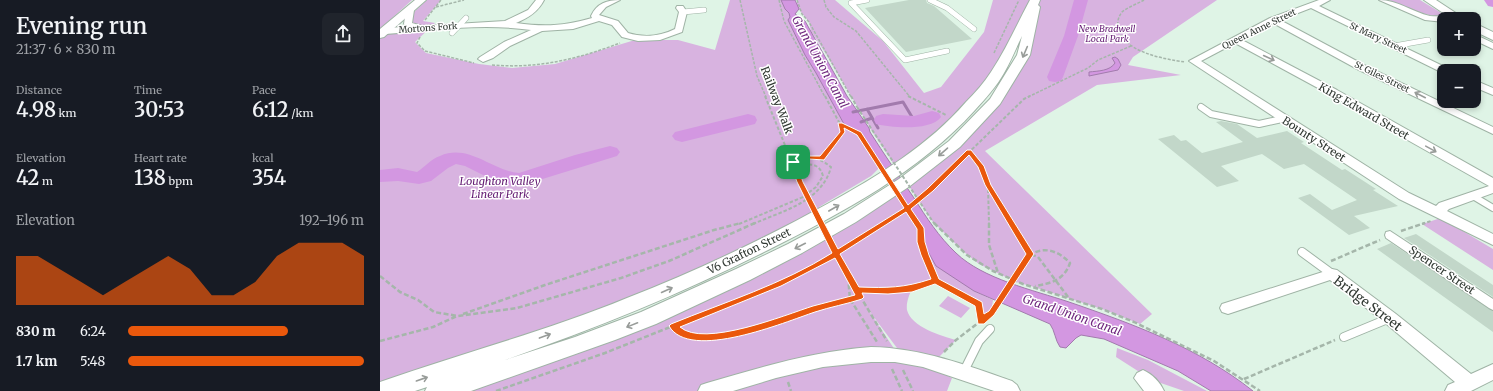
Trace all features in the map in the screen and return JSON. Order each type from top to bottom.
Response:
[{"type":"street","points":[[506,24],[526,15],[537,7],[540,0]]},
{"type":"street","points":[[616,0],[597,11],[594,16],[598,19],[615,24],[622,33],[633,37],[648,38],[673,34],[679,30],[681,10]]},
{"type":"street","name":"V6 Grafton Street","points":[[386,391],[499,353],[634,304],[724,264],[804,225],[874,185],[916,156],[945,132],[970,107],[997,74],[1030,0]]},
{"type":"street","name":"V6 Grafton Street","points":[[437,391],[495,375],[632,325],[737,278],[814,239],[889,193],[935,159],[970,128],[987,111],[1008,84],[1021,61],[1030,40],[1034,21],[1030,0]]},
{"type":"street","name":"Queen Anne Street","points":[[1194,61],[1273,20],[1326,0]]},
{"type":"street","points":[[1383,0],[1428,18],[1437,20]]},
{"type":"street","points":[[1429,0],[1448,12]]},
{"type":"street","points":[[416,4],[408,24],[423,32]]},
{"type":"street","points":[[382,33],[416,4]]},
{"type":"street","name":"St Mary Street","points":[[1311,5],[1437,67]]},
{"type":"street","name":"Mortons Fork","points":[[382,33],[423,32],[471,23],[506,24],[540,29],[573,26],[598,19]]},
{"type":"street","name":"St Giles Street","points":[[1273,20],[1382,77],[1493,130]]},
{"type":"street","points":[[483,62],[492,56],[499,48],[540,29]]},
{"type":"street","points":[[1481,30],[1493,37]]},
{"type":"street","name":"King Edward Street","points":[[1235,40],[1333,92],[1493,183]]},
{"type":"street","points":[[1481,40],[1493,46]]},
{"type":"street","name":"Bounty Street","points":[[1194,61],[1282,119],[1404,196],[1493,240]]},
{"type":"street","points":[[1481,86],[1493,92]]},
{"type":"street","points":[[1438,212],[1444,206],[1493,189]]},
{"type":"street","name":"Spencer Street","points":[[1390,236],[1493,305]]},
{"type":"street","name":"Bridge Street","points":[[1228,308],[1332,274],[1390,318],[1470,383]]},
{"type":"street","points":[[707,391],[784,370],[833,359],[866,354],[891,355],[933,363],[1011,391]]},
{"type":"street","points":[[1454,391],[1493,371]]},
{"type":"street","points":[[1143,378],[1155,391]]},
{"type":"lane","points":[[867,0],[851,3],[905,60],[947,51]]},
{"type":"lane","points":[[930,0],[947,8],[974,29]]},
{"type":"lane","points":[[681,10],[704,10]]},
{"type":"lane","points":[[452,33],[459,26]]},
{"type":"lane","points":[[1394,46],[1428,40]]},
{"type":"lane","points":[[1200,107],[1211,114],[1259,124],[1282,119]]},
{"type":"lane","points":[[1473,196],[1493,208]]},
{"type":"lane","points":[[1302,252],[1332,274]]},
{"type":"lane","points":[[1344,337],[1390,318]]},
{"type":"lane","points":[[963,373],[979,341],[990,329]]},
{"type":"path","points":[[436,7],[464,0]]},
{"type":"path","name":"Railway Walk","points":[[740,0],[757,76],[796,167],[800,182],[848,276],[857,290],[891,355],[913,391]]},
{"type":"path","points":[[778,0],[784,21],[840,124],[842,132],[822,158]]},
{"type":"path","points":[[798,0],[802,14],[809,22],[857,107],[934,222],[964,252],[979,264],[999,274],[1105,310],[1140,324],[1214,360],[1260,391]]},
{"type":"path","points":[[824,0],[826,7],[834,17],[856,30],[908,96],[946,115]]},
{"type":"path","points":[[994,54],[1030,0]]},
{"type":"path","points":[[1144,0],[1122,13],[1118,18],[1118,29],[1124,39],[1131,46],[1183,62],[1194,61]]},
{"type":"path","points":[[423,32],[417,43],[425,51],[517,68],[556,63],[610,47],[633,37]]},
{"type":"path","points":[[496,391],[674,326],[778,284],[824,262],[908,208],[930,190],[1024,99],[1088,68],[1096,60],[1122,52],[1131,46]]},
{"type":"path","points":[[940,120],[950,110]]},
{"type":"path","points":[[840,124],[859,133],[920,228],[921,242],[936,281],[979,305],[981,321]]},
{"type":"path","points":[[969,151],[981,166],[988,185],[1029,255],[1038,257],[1068,298]]},
{"type":"path","points":[[380,276],[400,292],[418,300],[434,312],[458,316],[517,308],[621,278],[669,261],[807,200],[823,187],[830,177],[832,167],[822,158],[809,158],[793,162]]},
{"type":"path","points":[[876,172],[896,158]]},
{"type":"path","points":[[380,341],[433,327],[458,316],[545,285],[714,230],[739,224],[803,197],[816,187],[823,176],[822,170],[816,164],[796,167]]},
{"type":"path","points":[[988,185],[989,244],[999,274]]},
{"type":"path","points":[[810,211],[817,208]]},
{"type":"path","points":[[933,363],[956,340],[992,313],[1029,255],[1043,249],[1065,256],[1070,263],[1068,271],[1057,282],[1034,287]]},
{"type":"path","points":[[848,276],[850,299],[891,355],[902,391]]},
{"type":"path","points":[[857,290],[888,291],[912,289],[936,281]]},
{"type":"path","points":[[674,326],[679,331],[694,338],[717,337],[744,332],[860,297]]},
{"type":"path","points":[[1244,379],[1344,337]]},
{"type":"green space","points":[[380,0],[412,0],[380,29]]},
{"type":"green space","name":"Loughton Valley Linear Park","points":[[427,0],[441,0],[423,21],[435,23],[415,42],[426,53],[479,64],[512,68],[555,64],[635,40],[678,40],[715,50],[730,0],[781,0],[785,9],[789,13],[805,55],[844,124],[859,133],[880,167],[871,176],[819,207],[823,214],[724,264],[380,391],[380,35],[420,28],[408,24],[414,12]]},
{"type":"green space","name":"New Bradwell Local Park","points":[[797,0],[835,0],[883,41],[924,93],[941,87],[984,32],[993,0],[1217,0],[1133,57],[1128,65],[1181,75],[1097,85],[985,151],[1152,314],[1140,324],[1105,310],[1016,282],[979,264],[964,252],[933,222],[909,186],[1008,84],[1035,2],[997,74],[896,172],[892,161],[811,31],[809,22],[797,7]]},
{"type":"green space","points":[[1389,0],[1420,0],[1440,12],[1437,12],[1437,16],[1424,14]]},
{"type":"green space","points":[[894,187],[920,229],[921,241],[924,243],[931,257],[974,291],[993,300],[991,313],[981,321],[979,305],[936,281],[912,289],[909,296],[907,310],[914,321],[928,330],[956,340],[933,363],[897,348],[867,308],[895,350],[952,378],[947,391],[437,391],[737,278]]},
{"type":"green space","points":[[1441,218],[1493,249],[1493,270],[1422,224]]},
{"type":"green space","points":[[948,296],[970,308],[961,318],[939,306]]},
{"type":"green space","points":[[1117,348],[1148,360],[1207,391],[1184,391],[1152,380],[1116,357]]},
{"type":"water","name":"Grand Union Canal","points":[[781,0],[795,0],[799,9],[795,14],[805,21],[847,96],[869,128],[875,140],[938,234],[956,253],[967,262],[994,277],[1093,310],[1141,328],[1165,339],[1210,362],[1253,391],[1211,391],[1178,371],[1104,339],[1081,335],[1066,348],[1060,347],[1050,324],[974,291],[936,266],[926,248],[922,227],[862,135],[844,124],[805,55],[788,20],[790,17],[789,13],[785,9]]},
{"type":"water","points":[[1115,57],[1121,65],[1118,70],[1089,76],[1089,72],[1104,70],[1113,66],[1115,63],[1112,58]]},
{"type":"pier","points":[[1009,280],[1015,282],[1000,305],[995,302]]},
{"type":"building","points":[[909,0],[926,0],[927,3],[934,6],[972,39],[906,52],[865,8]]},
{"type":"building","points":[[1221,121],[1237,124],[1257,138],[1287,131],[1304,142],[1301,143],[1342,170],[1345,169],[1376,189],[1373,190],[1398,206],[1354,216],[1370,228],[1349,235],[1298,198],[1310,194],[1332,210],[1357,200],[1304,164],[1284,169],[1262,154],[1221,166],[1239,181],[1217,187],[1158,139],[1174,135],[1181,141],[1186,140],[1202,153],[1243,142],[1216,122]]},
{"type":"building","points":[[1416,234],[1493,285],[1493,297],[1404,238]]},
{"type":"building","points":[[1391,243],[1493,311],[1493,332],[1377,249]]},
{"type":"waterway","points":[[1055,77],[1071,36],[1081,0]]},
{"type":"waterway","points":[[867,109],[903,102],[915,122]]},
{"type":"waterway","points":[[853,112],[867,109]]},
{"type":"waterway","points":[[867,109],[878,128]]},
{"type":"waterway","points":[[883,120],[915,122],[932,117]]},
{"type":"waterway","points":[[861,122],[872,118]]},
{"type":"waterway","points":[[682,136],[748,120]]},
{"type":"waterway","points":[[380,176],[403,175],[412,178],[424,177],[445,160],[456,158],[472,162],[503,176],[519,179],[575,161],[610,152]]},
{"type":"route","points":[[793,162],[800,182],[824,229],[848,276],[857,290],[888,291],[912,289],[936,281],[979,305],[981,321],[992,313],[1030,254],[988,185],[981,166],[969,151],[930,190],[908,208],[894,217],[868,234],[841,250],[824,262],[778,284],[674,326],[679,331],[694,338],[717,337],[744,332],[818,308],[860,297],[857,290],[888,291],[912,289],[936,281],[921,242],[920,228],[894,188],[876,160],[859,133],[856,133],[840,124],[842,132],[822,158],[816,157],[793,162]]}]
